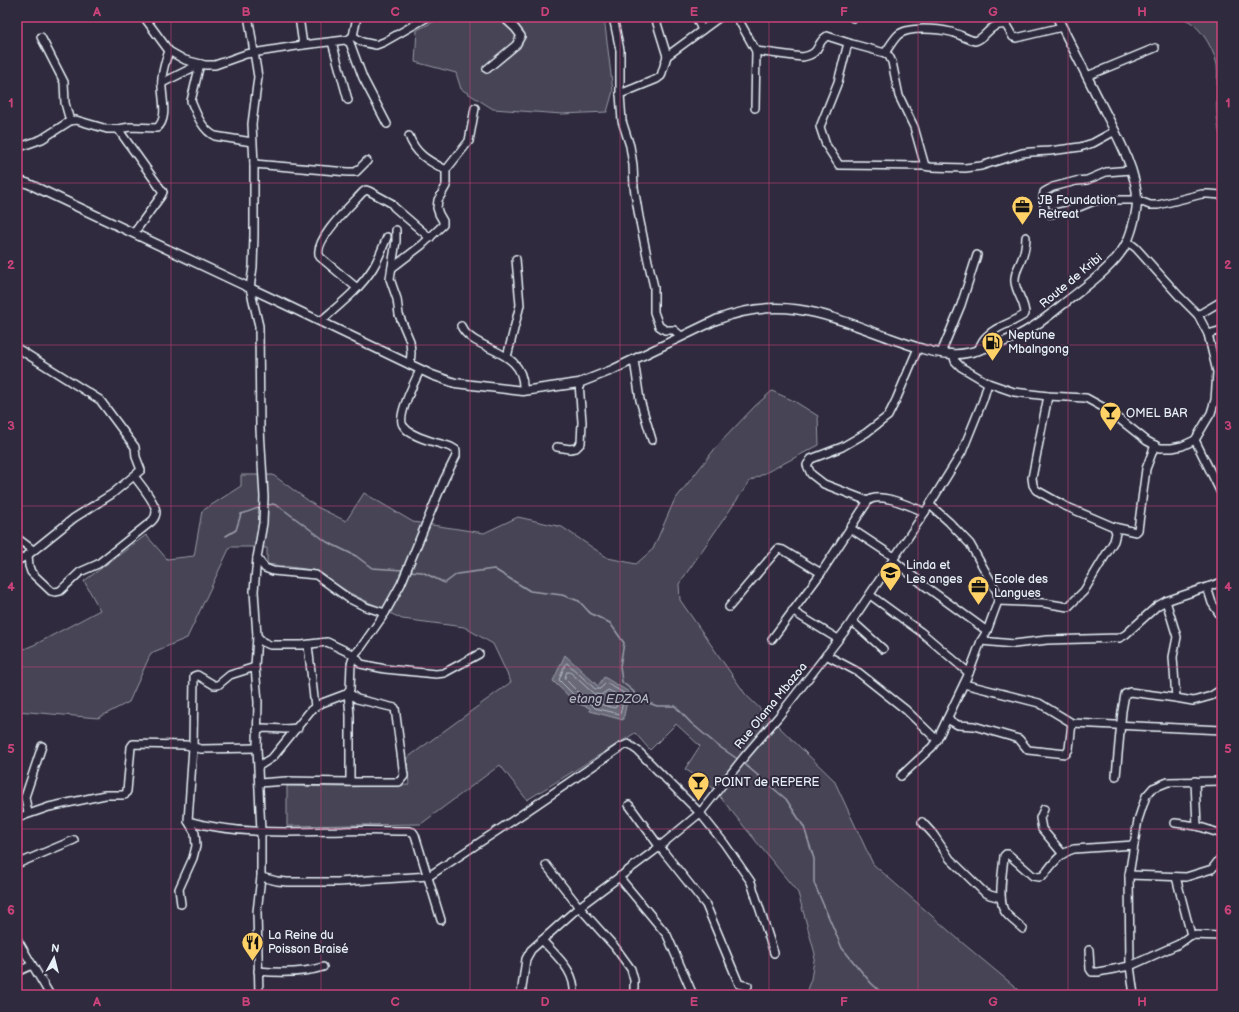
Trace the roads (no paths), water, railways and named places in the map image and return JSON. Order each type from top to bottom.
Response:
[{"type":"main road","name":"Route de Kribi","points":[[17,180],[29,184],[321,321],[432,376],[455,383],[523,391],[579,383],[634,360],[716,320],[749,310],[770,307],[810,310],[918,348],[953,354],[978,351],[1017,337],[1038,324],[1104,271],[1119,255],[1127,242],[1133,222],[1137,200],[1134,177],[1114,131],[1057,17]]},
{"type":"street","points":[[144,17],[169,51],[185,60],[200,64],[215,65],[240,56],[254,53],[350,39],[376,45],[428,17]]},
{"type":"street","points":[[299,17],[303,45]]},
{"type":"street","points":[[356,17],[350,43],[363,78],[387,124]]},
{"type":"street","points":[[487,69],[516,46],[521,36],[503,17]]},
{"type":"street","points":[[613,17],[620,50],[620,94],[622,121],[630,146],[639,217],[654,287],[654,312],[659,326],[665,330],[674,330],[682,336]]},
{"type":"street","points":[[620,94],[657,80],[661,76],[667,56],[655,17]]},
{"type":"street","points":[[696,17],[702,30]]},
{"type":"street","points":[[667,56],[720,17]]},
{"type":"street","points":[[737,17],[756,51],[755,108]]},
{"type":"street","points":[[249,21],[258,77],[252,115],[254,164],[253,267],[250,288],[259,326],[260,429],[264,497],[263,523],[257,558],[254,590],[257,636],[255,667],[258,702],[257,748],[261,831],[261,877],[257,912],[259,995]]},
{"type":"street","points":[[885,53],[899,35],[905,31],[936,30],[951,32],[975,41],[990,29],[1003,25],[1006,25],[1013,37],[1016,38],[1062,27]]},
{"type":"street","points":[[756,51],[802,57],[809,56],[815,53],[824,38],[827,36],[885,53],[889,56],[892,62],[899,96],[914,127],[925,166]]},
{"type":"street","points":[[41,37],[64,82],[65,103],[70,121]]},
{"type":"street","points":[[332,42],[348,100]]},
{"type":"street","points":[[848,43],[838,82],[820,127],[826,145],[839,165],[965,168],[981,166],[1022,153],[1050,152],[1080,147],[1093,143],[1114,131]]},
{"type":"street","points":[[1087,76],[1154,48]]},
{"type":"street","points":[[17,148],[42,138],[70,121],[76,120],[106,129],[130,127],[157,128],[160,126],[164,117],[162,83],[163,72],[169,51]]},
{"type":"street","points":[[162,83],[200,64]]},
{"type":"street","points":[[200,64],[191,101],[202,124],[211,134],[215,136],[252,142]]},
{"type":"street","points":[[392,268],[405,260],[442,225],[443,221],[437,208],[438,200],[446,186],[446,170],[469,142],[475,108]]},
{"type":"street","points":[[118,129],[163,192],[134,233]]},
{"type":"street","points":[[409,136],[413,145],[421,155],[446,170]]},
{"type":"street","points":[[254,164],[356,172],[367,161]]},
{"type":"street","points":[[1131,170],[1106,172],[1087,180],[1076,181],[1053,187],[1044,192],[1043,198],[1045,210],[1050,214],[1074,209],[1100,200],[1137,200],[1150,205],[1158,205],[1202,194],[1222,195]]},
{"type":"street","points":[[357,288],[320,258],[318,248],[322,240],[344,211],[363,192],[366,190],[369,191],[392,203],[394,207],[430,238]]},
{"type":"street","points":[[396,230],[396,241],[390,279],[397,299],[399,315],[410,341],[410,365]]},
{"type":"street","points":[[321,321],[357,288],[375,264],[387,237]]},
{"type":"street","points":[[978,351],[986,336],[993,331],[1019,319],[1025,314],[1025,308],[1016,288],[1015,281],[1018,266],[1021,262],[1026,237]]},
{"type":"street","points":[[953,354],[955,361],[961,367],[988,383],[1014,392],[1086,398],[1108,410],[1147,441],[1160,448],[1182,446],[1195,440],[1219,399],[1218,372],[1208,334],[1198,315],[1136,248],[1127,242]]},
{"type":"street","points":[[942,353],[961,305],[977,256]]},
{"type":"street","points":[[507,357],[520,305],[516,259]]},
{"type":"street","points":[[1198,315],[1222,301]]},
{"type":"street","points":[[461,326],[468,335],[507,357],[514,363],[522,378],[523,391]]},
{"type":"street","points":[[1208,334],[1222,330]]},
{"type":"street","points":[[17,348],[100,400],[135,447],[136,457],[141,470],[112,494],[74,518],[31,553],[17,561]]},
{"type":"street","points":[[868,502],[824,484],[811,474],[807,465],[811,459],[842,447],[866,433],[888,416],[918,348]]},
{"type":"street","points":[[634,360],[640,400],[652,440]]},
{"type":"street","points":[[350,782],[350,716],[348,692],[350,689],[351,664],[354,655],[385,613],[401,584],[444,480],[456,456],[456,450],[414,435],[407,430],[402,423],[405,404],[420,370]]},
{"type":"street","points":[[557,447],[570,449],[576,448],[580,443],[582,422],[579,383]]},
{"type":"street","name":"Rue Olama Mbazoa","points":[[521,995],[526,959],[531,950],[579,907],[700,813],[744,757],[779,716],[852,621],[930,505],[962,452],[968,440],[988,383]]},
{"type":"street","points":[[1048,396],[1032,478],[1033,485],[1036,490],[1065,506],[1114,528],[1136,532],[1138,530],[1146,469],[1155,445]]},
{"type":"street","points":[[1195,440],[1222,495]]},
{"type":"street","points":[[31,553],[29,566],[31,572],[51,591],[55,592],[60,591],[80,572],[98,564],[155,517],[156,511],[154,504],[134,476]]},
{"type":"street","points":[[772,639],[821,573],[871,499],[877,497],[887,499],[925,512]]},
{"type":"street","points":[[901,776],[932,747],[937,740],[969,673],[998,601],[997,592],[970,544],[930,505]]},
{"type":"street","points":[[850,528],[894,558],[925,586],[987,631]]},
{"type":"street","points":[[998,601],[1044,603],[1068,607],[1084,591],[1114,541],[1116,533],[1114,528]]},
{"type":"street","points":[[17,538],[31,553]]},
{"type":"street","points":[[729,607],[778,549],[783,550],[821,573]]},
{"type":"street","points":[[257,558],[265,568],[274,571],[316,575],[348,598],[366,607],[385,613]]},
{"type":"street","points":[[981,641],[1014,644],[1047,640],[1119,638],[1125,635],[1157,606],[1166,601],[1222,582]]},
{"type":"street","points":[[1207,587],[1212,603],[1222,618]]},
{"type":"street","points":[[870,595],[921,632],[969,673]]},
{"type":"street","points":[[1166,601],[1177,637],[1173,657],[1176,698]]},
{"type":"street","points":[[792,611],[838,639]]},
{"type":"street","points":[[852,621],[883,648]]},
{"type":"street","points":[[257,636],[262,642],[270,645],[308,645],[327,642],[354,655],[361,664],[385,669],[436,674],[444,673],[479,654]]},
{"type":"street","points":[[308,645],[315,707]]},
{"type":"street","points":[[826,655],[858,672],[906,710],[937,740]]},
{"type":"street","points":[[181,904],[179,889],[193,858],[196,846],[195,833],[188,821],[193,747],[194,676],[199,676],[214,685],[218,685],[230,675],[255,667]]},
{"type":"street","points":[[964,684],[1039,703],[1072,724],[1222,730]]},
{"type":"street","points":[[1116,776],[1125,694],[1130,692],[1199,701],[1222,689]]},
{"type":"street","points":[[259,766],[273,757],[315,707],[348,692]]},
{"type":"street","points":[[259,783],[286,781],[399,782],[404,776],[396,708],[357,699],[348,692]]},
{"type":"street","points":[[947,720],[958,725],[974,726],[1019,739],[1028,750],[1066,754],[1069,749],[1072,724]]},
{"type":"street","points":[[257,731],[263,728],[298,728]]},
{"type":"street","points":[[17,818],[49,807],[105,795],[125,795],[127,791],[131,747],[133,744],[186,745],[201,749],[257,748]]},
{"type":"street","points":[[261,877],[287,882],[338,882],[429,876],[620,747],[628,744],[638,750],[700,813],[751,882],[774,953]]},
{"type":"street","points":[[28,813],[25,797],[42,746]]},
{"type":"street","points":[[1195,781],[1197,826]]},
{"type":"street","points":[[1134,995],[1130,966],[1129,875],[1141,809],[1146,796],[1153,788],[1168,782],[1222,781]]},
{"type":"street","points":[[629,805],[659,846],[706,905],[739,984],[748,986]]},
{"type":"street","points":[[1044,809],[1040,818],[1042,829],[1062,853]]},
{"type":"street","points":[[188,821],[202,825],[230,829],[261,831],[413,832],[429,876],[441,920]]},
{"type":"street","points":[[922,822],[933,834],[950,859],[984,892],[1001,898]]},
{"type":"street","points":[[1175,823],[1197,826],[1222,834]]},
{"type":"street","points":[[17,864],[74,840]]},
{"type":"street","points":[[1023,929],[1005,913],[1002,908],[1001,898],[1004,856],[1006,854],[1008,854],[1034,876],[1039,877],[1043,876],[1062,853],[1074,849],[1134,845]]},
{"type":"street","points":[[1129,875],[1186,877],[1212,869],[1222,856]]},
{"type":"street","points":[[546,865],[631,969],[634,980],[634,995]]},
{"type":"street","points":[[619,877],[667,936],[693,995]]},
{"type":"street","points":[[1176,877],[1191,935]]},
{"type":"street","points":[[1090,950],[1090,969],[1092,972],[1098,972],[1130,966],[1178,944],[1191,935],[1222,936]]},
{"type":"street","points":[[17,939],[50,995]]},
{"type":"street","points":[[542,940],[569,970],[573,978],[574,995]]},
{"type":"street","points":[[17,972],[32,965]]},
{"type":"street","points":[[258,971],[276,973],[312,970],[323,967]]},
{"type":"water","name":"etang EDZOA","points":[[565,655],[598,686],[604,677],[629,692],[623,720],[590,711],[590,708],[576,703],[553,681]]},
{"type":"waterway","points":[[266,506],[273,504],[280,507],[327,542],[356,556],[372,568],[403,570]]},
{"type":"waterway","points":[[226,536],[236,530],[241,514],[261,507]]},
{"type":"waterway","points":[[409,571],[422,572],[445,583],[457,574],[494,569],[530,591],[562,595],[579,601],[590,613],[610,623],[624,643],[620,666],[622,682],[633,691],[638,699],[657,706],[675,706],[691,723],[717,745],[739,760]]},
{"type":"waterway","points":[[742,762],[786,799],[804,827],[814,859],[814,883],[842,948],[871,983],[884,995]]},
{"type":"place","name":"JB Foundation Retreat","points":[[1022,226]]},
{"type":"place","name":"Neptune Mbalngong","points":[[993,362]]},
{"type":"place","name":"OMEL BAR","points":[[1110,432]]},
{"type":"place","name":"Linda et Les anges","points":[[891,592]]},
{"type":"place","name":"Ecole des Langues","points":[[978,606]]},
{"type":"place","name":"POINT de REPERE","points":[[699,802]]},
{"type":"place","name":"La Reine du Poisson Braisé","points":[[253,962]]}]
